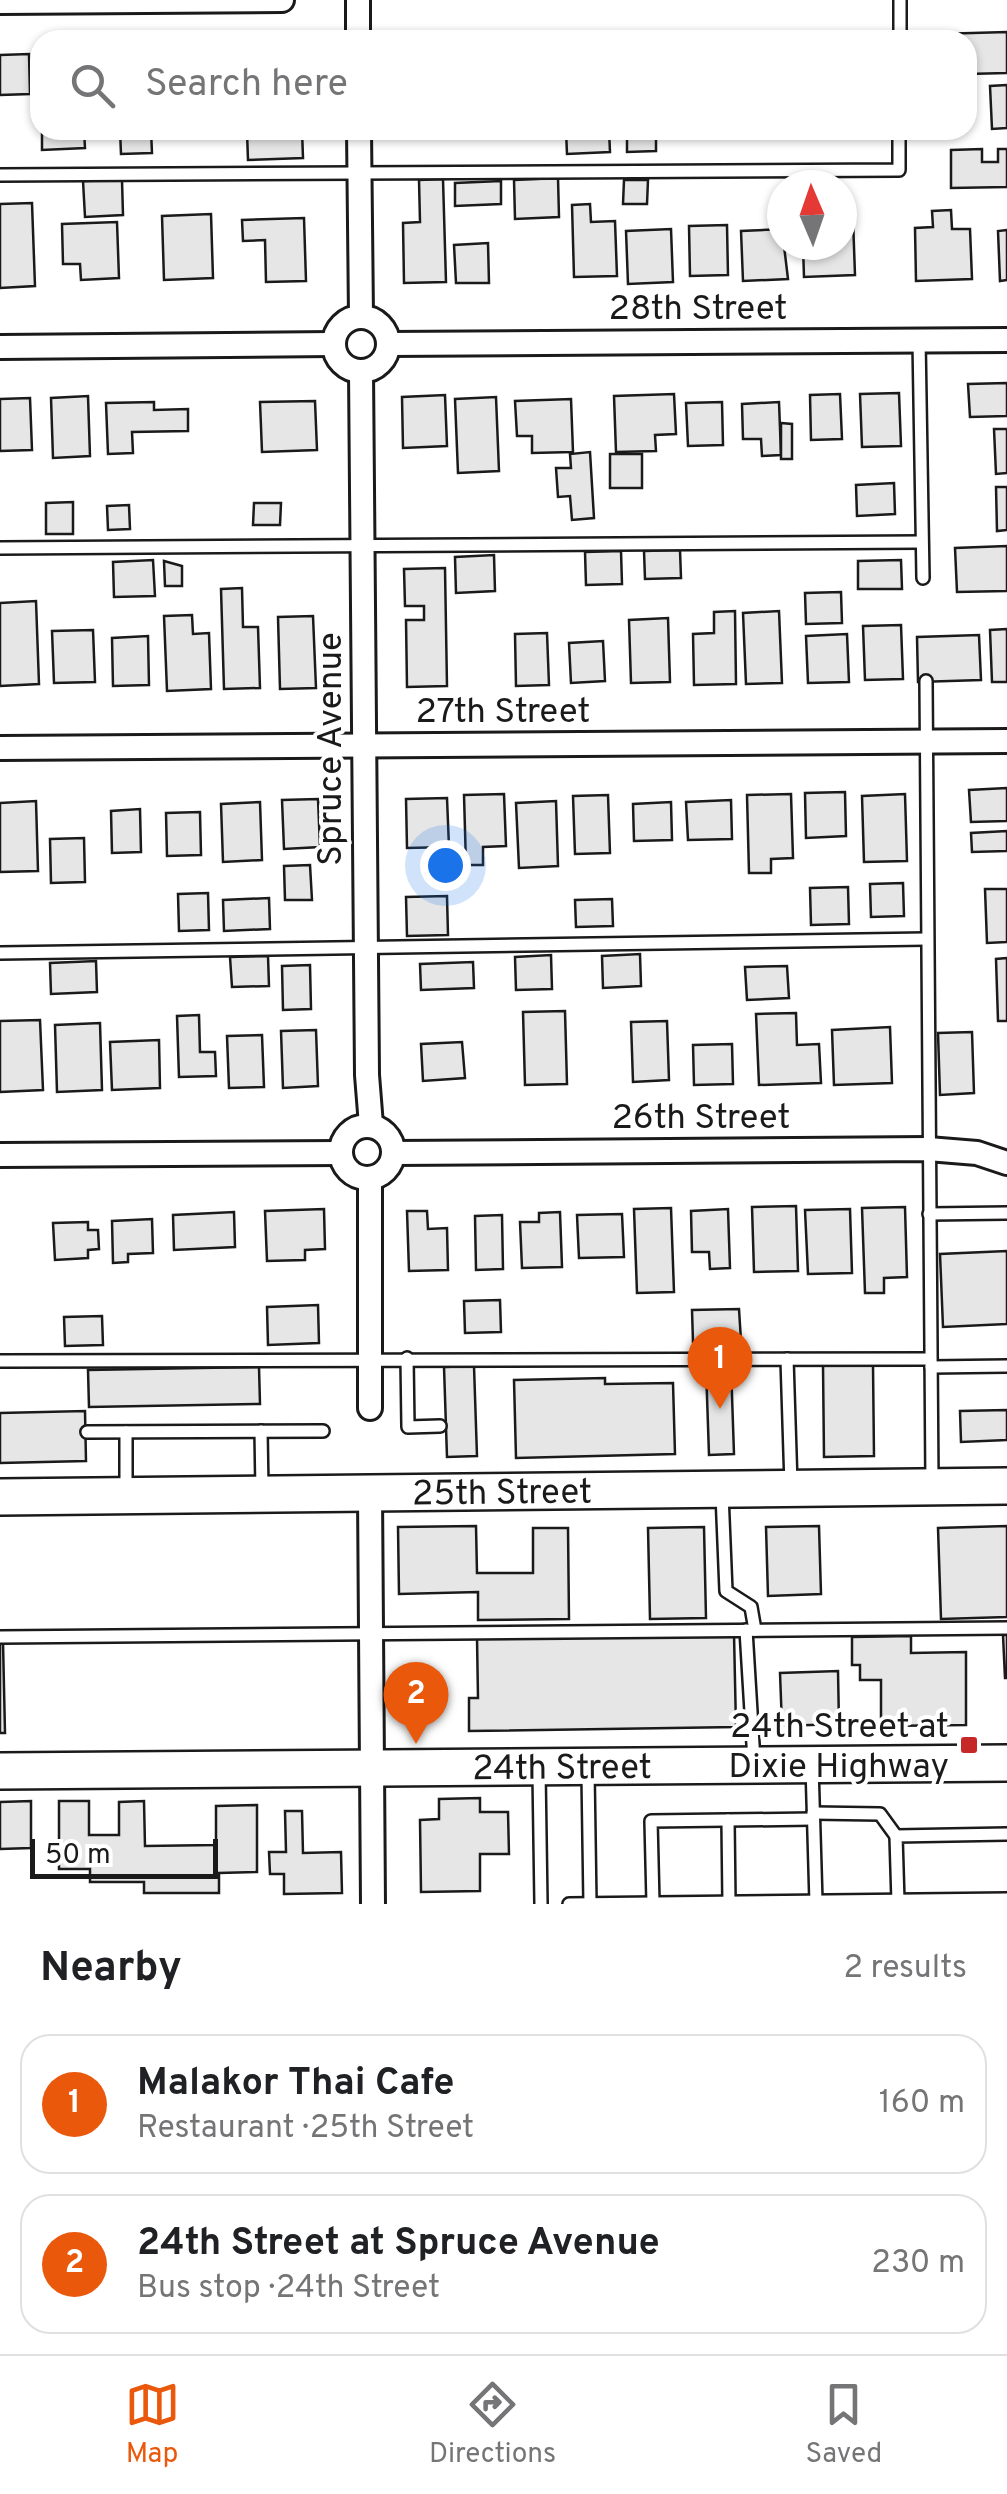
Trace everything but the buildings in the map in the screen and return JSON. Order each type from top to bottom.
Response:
[{"type":"main road","name":"25th Street","points":[[0,1498],[1007,1486]]},
{"type":"main road","name":"24th Street","points":[[0,1772],[1007,1763]]},
{"type":"street","points":[[0,2],[282,0]]},
{"type":"street","points":[[358,0],[358,30]]},
{"type":"street","points":[[359,140],[361,316]]},
{"type":"street","points":[[361,316],[383,327],[388,344],[378,366],[361,371],[338,360],[333,344],[338,328],[361,316]]},
{"type":"street","name":"28th Street","points":[[388,344],[1007,340]]},
{"type":"street","points":[[0,346],[333,344]]},
{"type":"street","name":"Spruce Avenue","points":[[361,371],[371,1125]]},
{"type":"street","name":"27th Street","points":[[0,748],[1007,742]]},
{"type":"street","points":[[371,1125],[390,1138],[394,1153],[384,1172],[370,1178],[354,1174],[341,1153],[350,1132],[371,1125]]},
{"type":"street","name":"26th Street","points":[[394,1153],[928,1149],[977,1154],[1007,1163]]},
{"type":"street","points":[[0,1155],[341,1153]]},
{"type":"street","points":[[370,1178],[370,1408]]},
{"type":"street","points":[[370,1493],[373,1904]]},
{"type":"lane","points":[[900,0],[900,30]]},
{"type":"lane","points":[[0,175],[899,170],[899,140]]},
{"type":"lane","points":[[918,340],[924,578]]},
{"type":"lane","points":[[0,548],[922,542]]},
{"type":"lane","points":[[926,682],[932,1487]]},
{"type":"lane","points":[[0,953],[926,939]]},
{"type":"lane","points":[[929,1214],[1007,1213]]},
{"type":"lane","points":[[407,1358],[408,1427],[440,1426]]},
{"type":"lane","points":[[0,1361],[786,1359],[1007,1366]]},
{"type":"lane","points":[[786,1359],[791,1488]]},
{"type":"lane","points":[[88,1432],[323,1430]]},
{"type":"lane","points":[[260,1431],[262,1494]]},
{"type":"lane","points":[[126,1432],[126,1496]]},
{"type":"lane","points":[[722,1489],[726,1590],[751,1607],[755,1766]]},
{"type":"lane","points":[[0,1636],[1007,1628]]},
{"type":"lane","points":[[812,1765],[816,1902]]},
{"type":"lane","points":[[588,1767],[590,1904]]},
{"type":"lane","points":[[539,1768],[541,1904]]},
{"type":"lane","points":[[652,1903],[651,1821],[880,1814],[896,1836],[907,1902]]},
{"type":"lane","points":[[728,1820],[729,1903]]},
{"type":"lane","points":[[896,1836],[1007,1834]]},
{"type":"lane","points":[[570,1904],[1007,1899]]},
{"type":"place","name":"Malakor Thai Cafe","points":[[720,1409]]},
{"type":"place","name":"24th Street at Spruce Avenue","points":[[416,1744]]},
{"type":"place","name":"24th Street at Dixie Highway","points":[[969,1745]]}]
